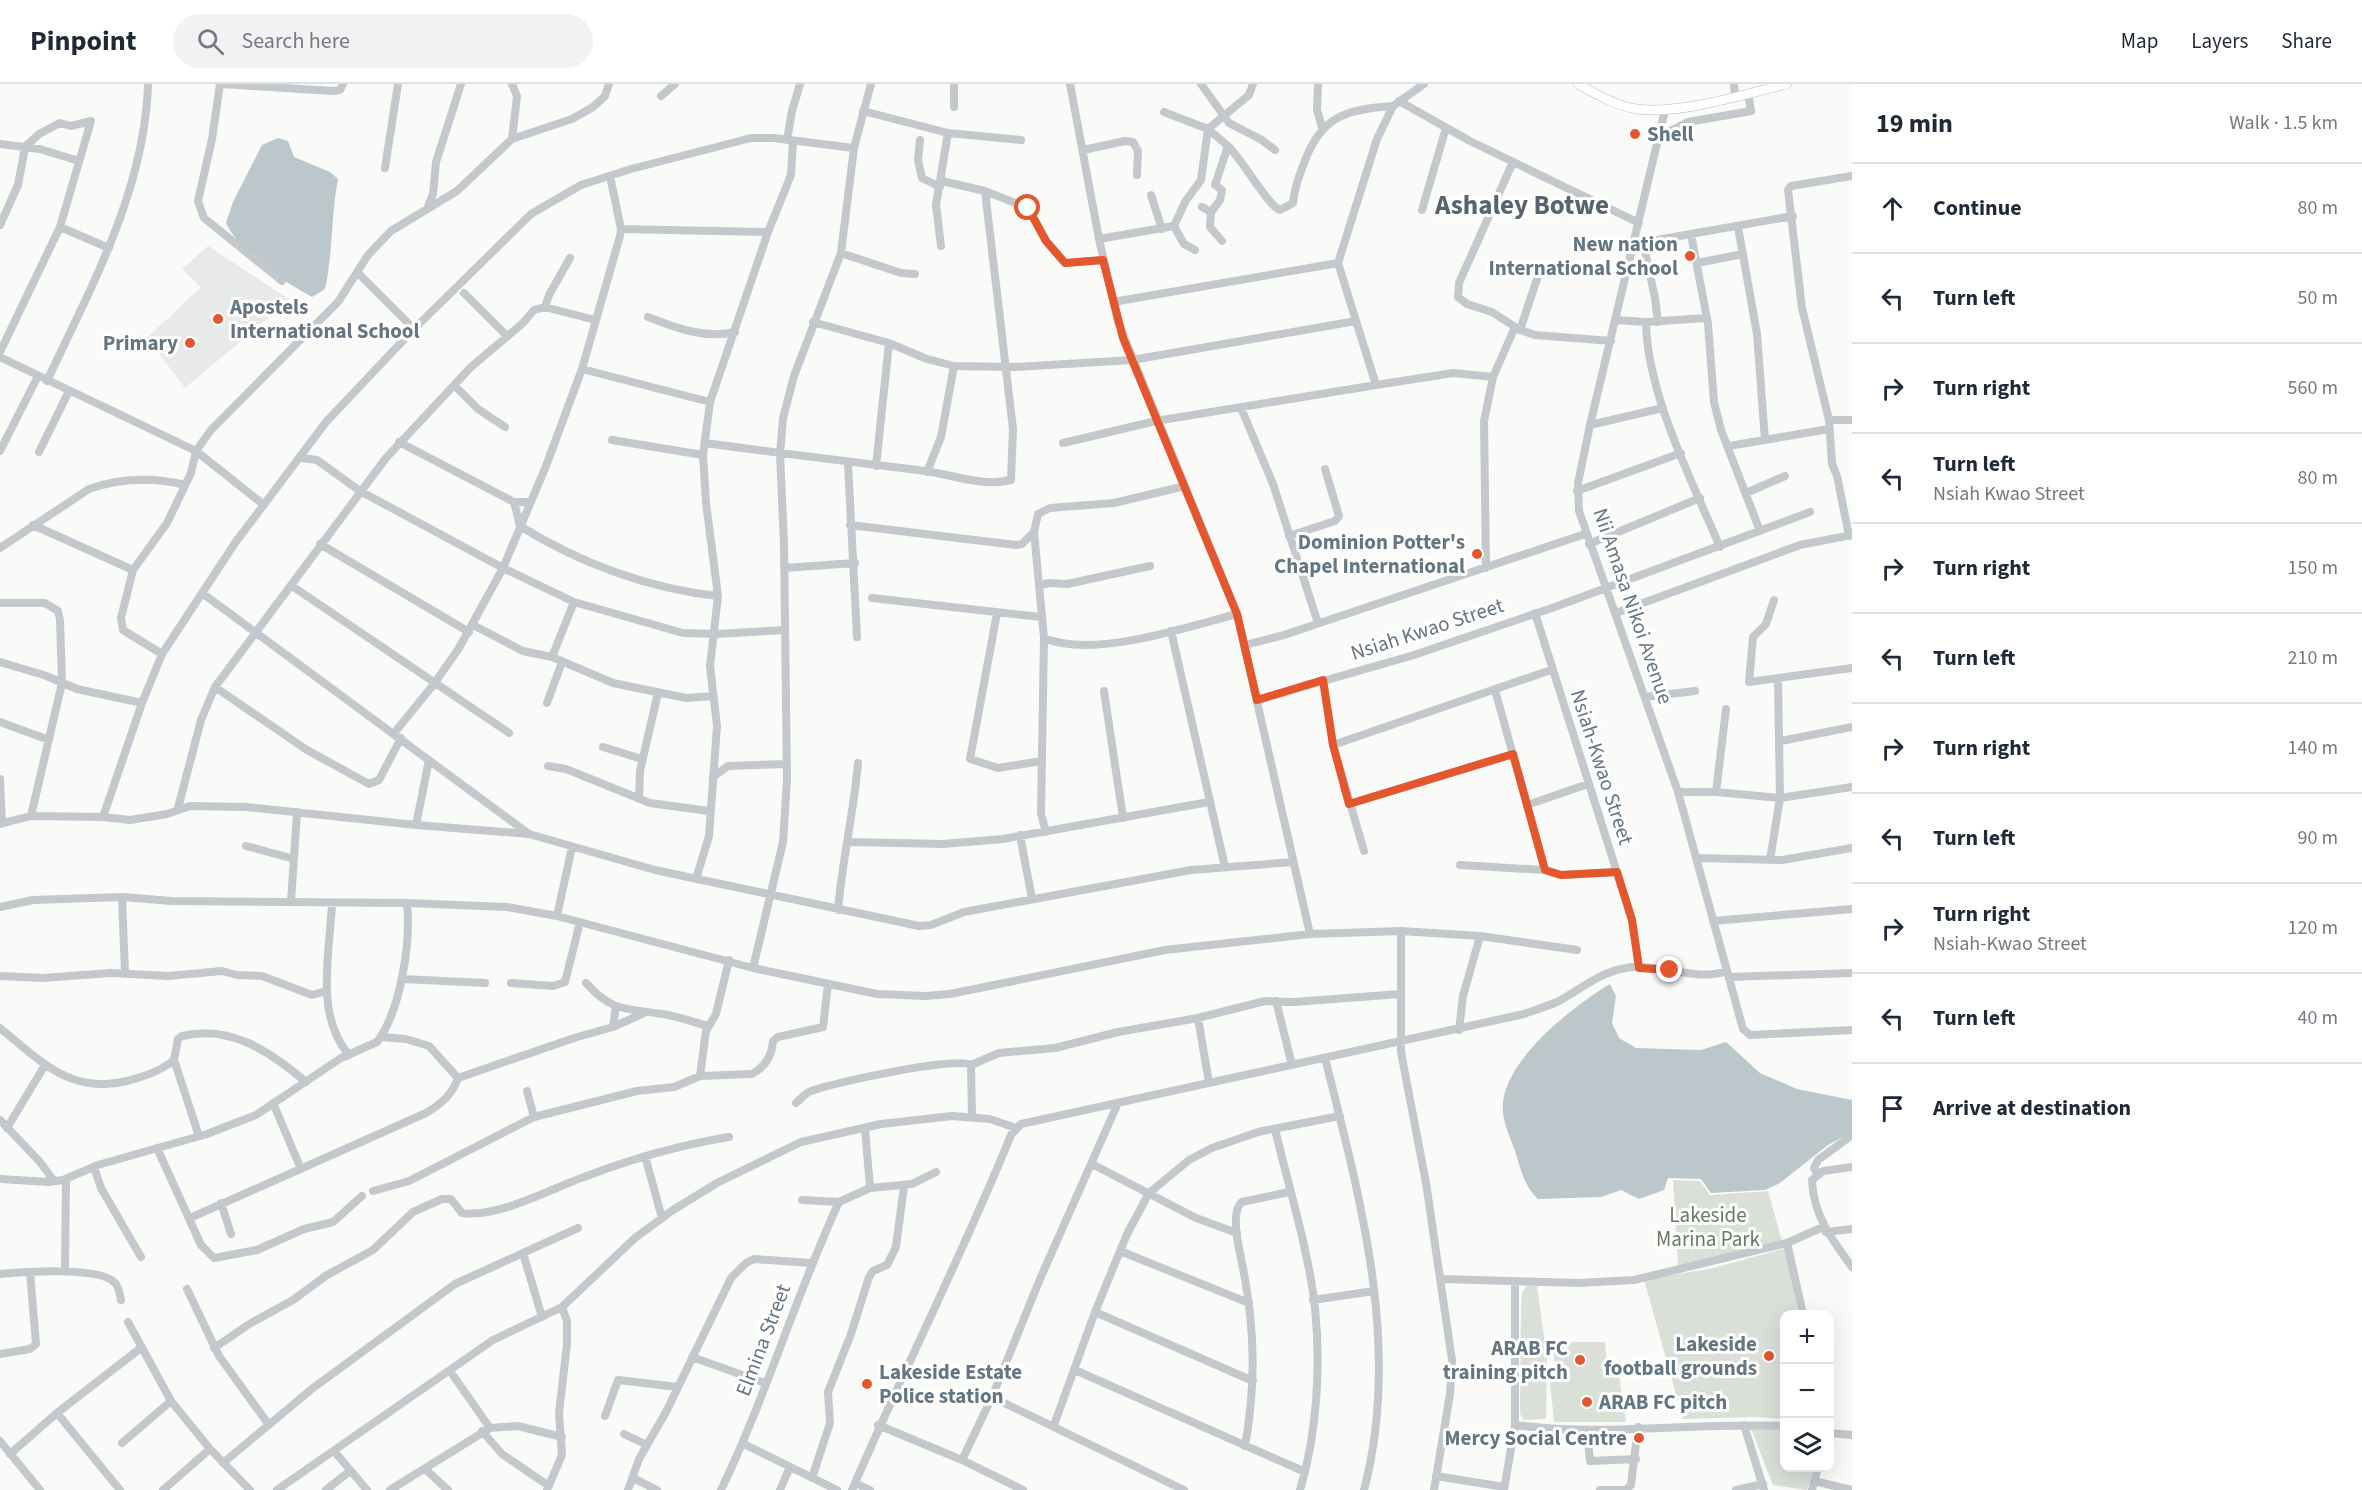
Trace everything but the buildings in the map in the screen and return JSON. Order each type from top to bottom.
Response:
[{"type":"main road","points":[[1578,84],[1631,108],[1665,110],[1786,84]]},
{"type":"street","points":[[47,381],[110,248],[137,157],[148,84]]},
{"type":"street","points":[[282,281],[204,218],[199,209],[198,201],[222,84],[332,91],[340,90],[343,84]]},
{"type":"street","points":[[385,168],[398,84]]},
{"type":"street","points":[[426,211],[433,194],[436,162],[461,84]]},
{"type":"street","points":[[512,84],[517,96],[512,139]]},
{"type":"street","points":[[162,654],[123,630],[121,618],[133,570],[167,523],[195,463],[196,451],[211,430],[338,302],[357,272],[384,237],[476,176],[512,139],[586,111],[605,96],[609,84]]},
{"type":"street","points":[[661,96],[675,84]]},
{"type":"street","points":[[696,879],[709,836],[709,811],[717,726],[710,666],[716,634],[718,596],[706,503],[703,455],[710,402],[768,232],[791,175],[792,111],[800,84]]},
{"type":"street","points":[[753,968],[783,842],[786,764],[785,630],[780,454],[788,397],[813,322],[841,253],[854,148],[871,84]]},
{"type":"street","points":[[954,84],[954,107]]},
{"type":"street","points":[[1070,84],[1113,302],[1132,360],[1156,421],[1237,614],[1310,933]]},
{"type":"street","points":[[1201,84],[1229,123],[1262,140],[1275,150]]},
{"type":"street","points":[[1174,226],[1185,202],[1201,180],[1208,129],[1249,95],[1253,84]]},
{"type":"street","points":[[1317,84],[1317,110],[1322,127]]},
{"type":"street","points":[[1376,385],[1338,263],[1377,139],[1396,104],[1424,84]]},
{"type":"street","points":[[1734,84],[1735,96]]},
{"type":"street","points":[[1658,137],[1688,122],[1752,111],[1748,93]]},
{"type":"street","points":[[1164,112],[1208,129],[1228,146],[1255,178],[1274,207],[1280,210],[1293,203],[1297,179],[1308,151],[1322,127],[1332,119],[1374,107],[1396,104],[1639,223]]},
{"type":"street","name":"Nii Amasa Nikoi Avenue","points":[[1665,110],[1639,223],[1638,243],[1615,320],[1577,491],[1585,534],[1616,613],[1678,792],[1743,1029],[1750,1035],[1852,1030]]},
{"type":"street","points":[[863,111],[948,133],[1021,140]]},
{"type":"street","points":[[0,225],[18,185],[25,147],[39,134],[60,123],[71,126],[92,121],[60,227],[0,352]]},
{"type":"street","points":[[1422,210],[1446,128]]},
{"type":"street","points":[[941,246],[936,205],[948,133]]},
{"type":"street","points":[[103,817],[142,703],[162,654],[202,592],[326,422],[414,329],[531,214],[581,184],[751,138],[854,148]]},
{"type":"street","points":[[921,140],[918,160],[922,178],[926,182],[985,191],[1028,208],[1046,241],[1065,263],[1103,260]]},
{"type":"street","points":[[1083,150],[1125,141],[1133,142],[1138,151],[1137,175]]},
{"type":"street","points":[[0,144],[25,147],[79,161]]},
{"type":"street","points":[[1215,185],[1228,146]]},
{"type":"street","points":[[1513,162],[1457,290],[1458,297],[1467,304],[1492,312],[1517,329],[1535,335],[1611,341]]},
{"type":"street","points":[[215,687],[307,750],[369,784],[380,780],[398,735],[471,629],[503,568],[582,369],[621,229],[610,176]]},
{"type":"street","points":[[1616,613],[1800,545],[1850,536],[1837,476],[1832,464],[1829,424],[1802,308],[1788,190],[1791,186],[1852,176]]},
{"type":"street","points":[[1201,180],[1222,190],[1220,200],[1211,212],[1210,227],[1222,241]]},
{"type":"street","points":[[705,443],[848,464],[927,472],[994,484],[1011,480],[1013,429],[985,191]]},
{"type":"street","points":[[1150,195],[1162,229]]},
{"type":"street","points":[[1202,207],[1211,212]]},
{"type":"street","points":[[1658,322],[1655,298],[1638,243],[1792,216]]},
{"type":"street","points":[[1099,239],[1174,226]]},
{"type":"street","points":[[1174,226],[1184,244],[1195,250]]},
{"type":"street","points":[[60,227],[110,248]]},
{"type":"street","points":[[1738,227],[1757,334],[1765,440]]},
{"type":"street","points":[[621,229],[768,232]]},
{"type":"street","points":[[1691,234],[1707,318],[1714,402],[1760,531]]},
{"type":"street","points":[[841,253],[902,273],[915,274]]},
{"type":"street","points":[[1697,263],[1743,254]]},
{"type":"street","points":[[546,308],[549,295],[570,258]]},
{"type":"street","points":[[1113,302],[1338,263]]},
{"type":"street","points":[[357,272],[414,329]]},
{"type":"street","points":[[1486,568],[1484,421],[1493,377],[1517,329],[1539,273]]},
{"type":"street","points":[[464,292],[507,336]]},
{"type":"street","points":[[178,808],[201,720],[215,687],[254,632],[292,586],[320,544],[399,442],[471,367],[534,310],[546,308],[595,320]]},
{"type":"street","points":[[648,317],[681,329],[719,336],[735,332]]},
{"type":"street","points":[[1615,320],[1658,322],[1707,318]]},
{"type":"street","points":[[813,322],[889,343],[927,359],[954,366],[1005,367],[1132,360],[1356,321]]},
{"type":"street","points":[[1646,322],[1647,352],[1663,408],[1720,547]]},
{"type":"street","points":[[719,336],[729,350]]},
{"type":"street","points":[[876,466],[889,343]]},
{"type":"street","points":[[0,357],[196,451],[264,505]]},
{"type":"street","points":[[927,472],[941,437],[954,366]]},
{"type":"street","points":[[582,369],[710,402]]},
{"type":"street","points":[[1063,442],[1156,421],[1454,373],[1493,377]]},
{"type":"street","points":[[0,450],[38,376]]},
{"type":"street","points":[[455,386],[478,409],[505,428]]},
{"type":"street","points":[[39,452],[69,392]]},
{"type":"street","points":[[1242,408],[1273,484],[1318,623]]},
{"type":"street","points":[[1590,425],[1663,408]]},
{"type":"street","points":[[1729,446],[1852,420]]},
{"type":"street","points":[[612,440],[703,455]]},
{"type":"street","points":[[399,442],[513,502],[531,502]]},
{"type":"street","points":[[312,444],[317,460]]},
{"type":"street","points":[[1577,491],[1681,453]]},
{"type":"street","points":[[301,458],[317,460],[360,491],[503,568],[574,602],[666,630],[716,634],[785,630]]},
{"type":"street","points":[[848,464],[850,525],[855,563],[857,637]]},
{"type":"street","points":[[1289,536],[1335,521],[1339,516],[1325,469]]},
{"type":"street","points":[[1746,493],[1785,476]]},
{"type":"street","points":[[0,548],[89,489],[103,484],[149,479],[185,485]]},
{"type":"street","points":[[1046,831],[1041,814],[1044,638],[1035,522],[1043,509],[1114,503],[1185,486]]},
{"type":"street","points":[[1589,544],[1700,498]]},
{"type":"street","points":[[513,502],[520,526],[570,552],[627,576],[718,596]]},
{"type":"street","name":"Nsiah Kwao Street","points":[[1257,700],[1414,655],[1606,589],[1810,513]]},
{"type":"street","points":[[33,525],[133,570]]},
{"type":"street","points":[[850,525],[1016,545],[1022,544],[1034,532]]},
{"type":"street","points":[[1245,645],[1585,534]]},
{"type":"street","points":[[320,544],[471,629],[523,651],[552,657],[602,680],[686,698],[712,696]]},
{"type":"street","points":[[784,568],[855,563]]},
{"type":"street","points":[[1040,585],[1067,584],[1150,566]]},
{"type":"street","points":[[292,586],[509,733]]},
{"type":"street","points":[[202,592],[369,718],[398,735],[529,834]]},
{"type":"street","points":[[872,598],[1041,617]]},
{"type":"street","points":[[1774,600],[1766,624],[1753,636],[1749,682],[1779,680],[1852,668]]},
{"type":"street","points":[[552,657],[574,602]]},
{"type":"street","points":[[0,603],[45,603],[58,611],[62,683],[31,816]]},
{"type":"street","points":[[997,613],[970,759],[998,768],[1042,761]]},
{"type":"street","name":"Nsiah-Kwao Street","points":[[1535,613],[1551,670],[1632,920],[1639,968]]},
{"type":"street","points":[[1044,638],[1057,643],[1120,643],[1237,614]]},
{"type":"street","points":[[1171,631],[1225,867]]},
{"type":"street","points":[[0,662],[45,675],[62,683],[142,703]]},
{"type":"street","points":[[547,703],[562,662]]},
{"type":"street","points":[[1333,745],[1551,670]]},
{"type":"street","points":[[1323,680],[1333,745],[1364,851]]},
{"type":"street","points":[[1770,860],[1780,798],[1779,680]]},
{"type":"street","points":[[1495,690],[1545,870]]},
{"type":"street","points":[[1104,691],[1123,818]]},
{"type":"street","points":[[1645,697],[1695,691]]},
{"type":"street","points":[[639,799],[638,782],[642,759],[658,693]]},
{"type":"street","points":[[1716,792],[1726,709]]},
{"type":"street","points":[[0,722],[49,740]]},
{"type":"street","points":[[1781,741],[1852,727]]},
{"type":"street","points":[[603,747],[642,759]]},
{"type":"street","points":[[1349,804],[1513,754]]},
{"type":"street","points":[[416,825],[429,760]]},
{"type":"street","points":[[838,910],[855,806],[858,763]]},
{"type":"street","points":[[713,777],[728,766],[786,764]]},
{"type":"street","points":[[548,766],[566,769],[623,794],[663,806],[709,811]]},
{"type":"street","points":[[0,779],[1,823],[31,816],[103,817],[130,820],[167,814],[178,808],[246,807],[529,834],[696,879],[919,926],[931,925],[964,912],[1191,870],[1293,862]]},
{"type":"street","points":[[623,794],[638,782]]},
{"type":"street","points":[[1527,805],[1588,784]]},
{"type":"street","points":[[1678,792],[1716,792],[1780,798],[1852,787]]},
{"type":"street","points":[[848,842],[943,844],[1020,836],[1209,802]]},
{"type":"street","points":[[291,902],[297,813]]},
{"type":"street","points":[[1020,836],[1032,899]]},
{"type":"street","points":[[246,846],[294,858]]},
{"type":"street","points":[[557,916],[572,847]]},
{"type":"street","points":[[1696,858],[1782,860],[1852,848]]},
{"type":"street","points":[[1460,865],[1545,870],[1561,875],[1617,872]]},
{"type":"street","points":[[122,897],[125,973]]},
{"type":"street","points":[[0,907],[33,900],[122,897],[172,901],[406,903],[507,908],[557,916],[753,968],[828,984],[877,994],[925,996],[950,994],[1165,950],[1310,933],[1401,931],[1480,936],[1577,950]]},
{"type":"street","points":[[332,903],[326,991],[334,1032],[349,1056]]},
{"type":"street","points":[[0,1179],[54,1181],[66,1179],[94,1167],[199,1136],[249,1118],[349,1056],[377,1042],[397,1002],[403,979],[406,903]]},
{"type":"street","points":[[1713,921],[1852,909]]},
{"type":"street","points":[[511,983],[553,986],[565,982],[580,922]]},
{"type":"street","points":[[1401,931],[1400,1041],[1441,1279],[1452,1375],[1434,1490]]},
{"type":"street","points":[[1459,1030],[1463,996],[1480,936]]},
{"type":"street","points":[[700,1076],[703,1043],[708,1026],[716,1014],[729,960]]},
{"type":"street","points":[[277,1490],[508,1331],[562,1307],[634,1238],[662,1218],[717,1183],[801,1142],[914,1119],[972,1116],[1016,1128],[1033,1120],[1459,1030],[1524,1014],[1556,1002],[1606,974],[1622,968],[1716,975],[1852,973]]},
{"type":"street","points":[[0,976],[42,978],[125,973],[168,976],[222,971],[237,975],[262,976],[312,995],[326,991]]},
{"type":"street","points":[[403,979],[485,983]]},
{"type":"street","points":[[586,982],[616,1006],[644,1014],[662,1014],[708,1026]]},
{"type":"street","points":[[373,1191],[409,1181],[496,1139],[534,1117],[637,1091],[674,1086],[700,1076],[752,1074],[767,1061],[772,1052],[773,1041],[778,1037],[819,1030],[823,1027],[828,984]]},
{"type":"street","points":[[971,1065],[999,1053],[1055,1048],[1118,1032],[1198,1018],[1258,1002],[1400,994]]},
{"type":"street","points":[[1276,1001],[1292,1065]]},
{"type":"street","points":[[613,1027],[616,1006]]},
{"type":"street","points":[[458,1078],[613,1027],[644,1014]]},
{"type":"street","points":[[1198,1018],[1209,1083]]},
{"type":"street","points":[[0,1028],[45,1065],[74,1081],[104,1084],[147,1076],[174,1060]]},
{"type":"street","points":[[199,1136],[174,1060],[177,1042],[182,1036],[229,1035],[273,1056],[306,1082]]},
{"type":"street","points":[[381,1037],[406,1039],[429,1047],[458,1078]]},
{"type":"street","points":[[1325,1058],[1373,1269],[1379,1360],[1376,1416],[1364,1490]]},
{"type":"street","points":[[796,1102],[809,1091],[864,1077],[942,1064],[967,1062],[971,1065]]},
{"type":"street","points":[[7,1128],[45,1065]]},
{"type":"street","points":[[971,1065],[972,1116]]},
{"type":"street","points":[[190,1218],[426,1113],[442,1103],[455,1087],[458,1078]]},
{"type":"street","points":[[526,1091],[534,1117]]},
{"type":"street","points":[[273,1103],[301,1169]]},
{"type":"street","points":[[962,1460],[992,1397],[1040,1279],[1118,1103]]},
{"type":"street","points":[[1054,1425],[1095,1312],[1120,1251],[1149,1193],[1166,1176],[1196,1156],[1235,1139],[1340,1116]]},
{"type":"street","points":[[0,1120],[40,1162],[54,1181]]},
{"type":"street","points":[[865,1128],[870,1188]]},
{"type":"street","points":[[870,1490],[853,1486],[878,1425],[938,1303],[1016,1128]]},
{"type":"street","points":[[1275,1129],[1313,1300],[1317,1358],[1314,1418],[1300,1490]]},
{"type":"street","points":[[1852,1135],[1818,1160],[1815,1168],[1818,1214],[1825,1229],[1852,1267]]},
{"type":"street","points":[[214,1348],[250,1323],[293,1300],[327,1275],[373,1250],[407,1216],[442,1199],[452,1199],[459,1211],[473,1213],[532,1198],[645,1156],[729,1137]]},
{"type":"street","points":[[156,1148],[201,1245],[214,1258],[257,1250],[304,1229],[333,1222],[362,1196]]},
{"type":"street","points":[[645,1156],[662,1218]]},
{"type":"street","points":[[1092,1164],[1196,1218],[1237,1233]]},
{"type":"street","points":[[94,1167],[101,1188],[141,1257]]},
{"type":"street","points":[[1815,1177],[1823,1171],[1852,1167]]},
{"type":"street","points":[[802,1200],[838,1202],[870,1188],[904,1186],[936,1172]]},
{"type":"street","points":[[65,1270],[66,1179]]},
{"type":"street","points":[[812,1478],[830,1423],[828,1392],[851,1334],[869,1277],[873,1271],[887,1265],[896,1247],[904,1186]]},
{"type":"street","points":[[1245,1446],[1255,1354],[1237,1233],[1238,1204],[1259,1196],[1289,1192]]},
{"type":"street","name":"Elmina Street","points":[[721,1490],[744,1444],[811,1263],[838,1202]]},
{"type":"street","points":[[221,1203],[231,1234]]},
{"type":"street","points":[[223,1463],[313,1388],[455,1284],[578,1228]]},
{"type":"street","points":[[1441,1279],[1580,1283],[1634,1280],[1787,1243],[1825,1229],[1852,1229]]},
{"type":"street","points":[[1787,1243],[1802,1310]]},
{"type":"street","points":[[1120,1251],[1249,1303]]},
{"type":"street","points":[[523,1253],[542,1317]]},
{"type":"street","points":[[628,1490],[646,1445],[678,1387],[731,1278],[746,1263],[762,1258],[811,1263]]},
{"type":"street","points":[[0,1274],[65,1270],[114,1282],[121,1300]]},
{"type":"street","points":[[0,1354],[30,1348],[36,1344],[30,1272]]},
{"type":"street","points":[[1436,1476],[1504,1489],[1515,1425],[1515,1281]]},
{"type":"street","points":[[187,1289],[214,1348],[269,1425]]},
{"type":"street","points":[[1313,1300],[1374,1291]]},
{"type":"street","points":[[450,1371],[502,1454],[548,1488],[559,1466],[562,1437],[559,1413],[567,1344],[567,1321],[562,1307]]},
{"type":"street","points":[[1095,1312],[1253,1381]]},
{"type":"street","points":[[128,1322],[171,1401],[210,1449],[250,1490]]},
{"type":"street","points":[[10,1454],[57,1413],[142,1347]]},
{"type":"street","points":[[692,1357],[765,1383]]},
{"type":"street","points":[[1075,1370],[1305,1472]]},
{"type":"street","points":[[605,1416],[618,1380],[678,1387]]},
{"type":"street","points":[[992,1397],[1054,1425],[1184,1490]]},
{"type":"street","points":[[122,1443],[171,1401]]},
{"type":"street","points":[[57,1413],[120,1490]]},
{"type":"street","points":[[878,1425],[962,1460],[1021,1490]]},
{"type":"street","points":[[1515,1425],[1554,1429],[1780,1426]]},
{"type":"street","points":[[1744,1425],[1764,1487]]},
{"type":"street","points":[[390,1490],[486,1430],[518,1426],[562,1437]]},
{"type":"street","points":[[1600,1490],[1630,1488],[1636,1459],[1638,1427]]},
{"type":"street","points":[[1834,1433],[1852,1435]]},
{"type":"street","points":[[624,1434],[646,1445]]},
{"type":"street","points":[[0,1441],[40,1490]]},
{"type":"street","points":[[1588,1441],[1590,1461],[1636,1459]]},
{"type":"street","points":[[744,1444],[837,1490]]},
{"type":"street","points":[[162,1490],[210,1449]]},
{"type":"street","points":[[335,1452],[367,1490]]},
{"type":"street","points":[[780,1490],[790,1467]]},
{"type":"street","points":[[425,1469],[448,1490]]},
{"type":"street","points":[[326,1490],[350,1471]]},
{"type":"street","points":[[1812,1490],[1817,1472]]},
{"type":"street","points":[[633,1478],[657,1490]]},
{"type":"street","points":[[1814,1481],[1851,1490]]},
{"type":"street","points":[[1736,1490],[1764,1487]]},
{"type":"street","points":[[1750,1490],[1764,1487]]},
{"type":"shaded area","points":[[278,138],[288,141],[294,157],[330,172],[338,179],[325,289],[312,297],[252,257],[242,247],[226,223],[233,202],[262,145]]},
{"type":"shaded area","name":"Apostels International School","points":[[208,246],[290,300],[185,388],[147,338],[201,287],[182,269]]},
{"type":"shaded area","points":[[1610,984],[1616,996],[1612,1023],[1619,1038],[1636,1048],[1701,1050],[1726,1042],[1760,1073],[1797,1089],[1852,1100],[1852,1132],[1828,1145],[1780,1183],[1765,1190],[1711,1193],[1701,1179],[1668,1178],[1664,1190],[1639,1199],[1621,1190],[1601,1197],[1538,1199],[1529,1189],[1506,1127],[1503,1112],[1505,1094],[1512,1075],[1541,1038],[1577,1007]]},
{"type":"green space","name":"Lakeside Marina Park","points":[[1673,1180],[1700,1181],[1710,1195],[1768,1191],[1782,1241],[1726,1256],[1678,1265]]},
{"type":"green space","points":[[1786,1248],[1797,1310],[1780,1310],[1780,1419],[1683,1419],[1644,1280],[1713,1268]]},
{"type":"green space","points":[[1527,1286],[1537,1286],[1547,1359],[1546,1419],[1524,1420],[1520,1414],[1521,1307],[1522,1293]]},
{"type":"green space","name":"ARAB FC pitch","points":[[1553,1342],[1605,1342],[1608,1377],[1619,1376],[1626,1422],[1554,1422],[1550,1382],[1556,1381]]},
{"type":"green space","points":[[1744,1425],[1780,1426],[1780,1472],[1813,1472],[1807,1490],[1773,1485],[1752,1431]]},
{"type":"place","name":"Shell","points":[[1635,134]]},
{"type":"place","name":"New nation International School","points":[[1690,256]]},
{"type":"place","name":"Apostels International School","points":[[218,319]]},
{"type":"place","name":"Primary","points":[[190,343]]},
{"type":"place","name":"Dominion Potter's Chapel International","points":[[1477,554]]},
{"type":"place","name":"Lakeside football grounds","points":[[1769,1356]]},
{"type":"place","name":"ARAB FC training pitch","points":[[1580,1360]]},
{"type":"place","name":"Lakeside Estate Police station","points":[[867,1384]]},
{"type":"place","name":"ARAB FC pitch","points":[[1587,1402]]},
{"type":"place","name":"Mercy Social Centre","points":[[1639,1438]]},
{"type":"district","name":"Ashaley Botwe","points":[[1522,205]]},
{"type":"route","points":[[1028,208],[1046,241],[1065,263],[1103,260],[1123,338],[1237,614],[1257,700],[1323,680],[1333,745],[1349,804],[1513,754],[1545,870],[1561,875],[1617,872],[1632,920],[1639,968],[1655,967],[1670,970]]}]
